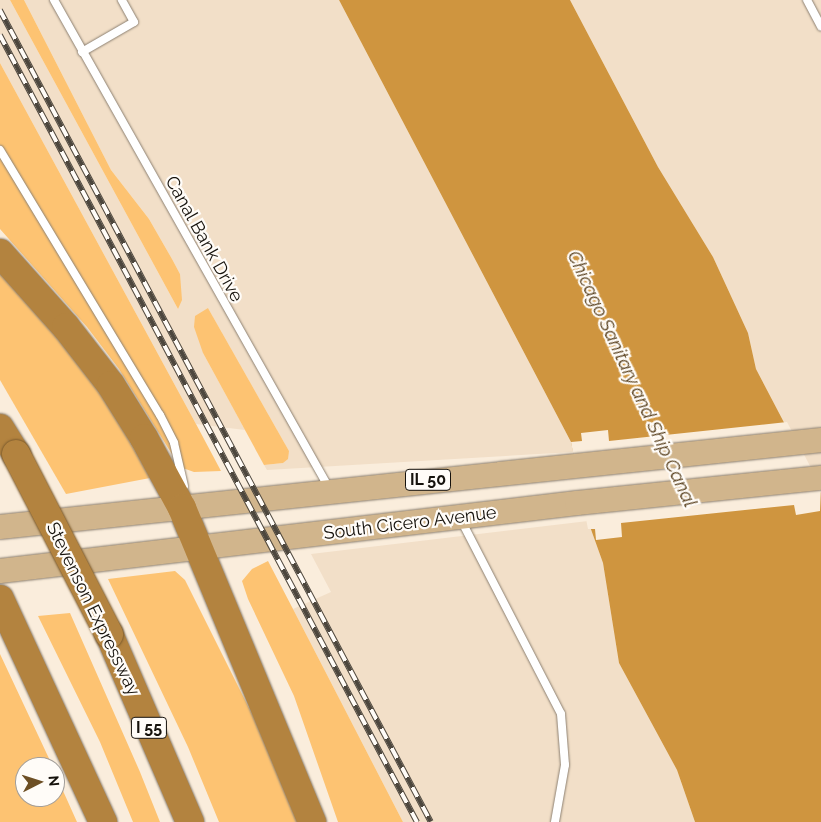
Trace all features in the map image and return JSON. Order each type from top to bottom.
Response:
[{"type":"highway","points":[[0,253],[66,327],[111,385],[186,508],[199,549],[312,822]]},
{"type":"highway","name":"Stevenson Expressway","points":[[0,428],[16,454],[108,634],[190,822]]},
{"type":"highway","points":[[0,599],[103,822]]},
{"type":"main road","name":"IL 50","points":[[0,527],[573,464],[821,440]]},
{"type":"main road","name":"South Cicero Avenue","points":[[0,571],[577,503],[821,478]]},
{"type":"lane","name":"Canal Bank Drive","points":[[54,0],[330,491]]},
{"type":"lane","points":[[82,52],[134,22],[122,0]]},
{"type":"lane","points":[[807,0],[821,26]]},
{"type":"lane","points":[[0,150],[160,415],[174,443],[186,508]]},
{"type":"lane","points":[[460,517],[561,714],[565,765],[555,822]]},
{"type":"shaded area","points":[[0,0],[10,0],[178,309],[180,274],[149,219],[111,170],[24,0],[339,0],[571,442],[573,452],[267,470],[264,465],[283,463],[289,451],[208,308],[203,353],[245,430],[196,424],[0,63]]},
{"type":"shaded area","points":[[10,0],[24,0],[111,170],[149,219],[172,259],[180,274],[182,300],[178,309]]},
{"type":"shaded area","points":[[570,0],[821,0],[821,493],[756,369],[748,333],[713,257],[658,167]]},
{"type":"shaded area","points":[[0,63],[221,471],[194,472],[180,467],[119,369],[87,327],[0,229]]},
{"type":"shaded area","points":[[0,272],[46,323],[105,398],[150,478],[66,494],[0,380]]},
{"type":"shaded area","points":[[208,308],[289,451],[288,459],[283,463],[264,465],[203,353],[194,327],[195,316]]},
{"type":"shaded area","points":[[588,521],[603,563],[619,663],[677,770],[695,822],[403,822],[293,609],[331,592],[311,554]]},
{"type":"shaded area","points":[[268,561],[403,822],[338,822],[294,696],[248,599],[242,581],[252,569]]},
{"type":"shaded area","points":[[175,571],[185,580],[263,736],[298,822],[219,822],[188,747],[108,579]]},
{"type":"shaded area","points":[[70,613],[160,822],[133,822],[100,742],[38,616]]},
{"type":"shaded area","points":[[0,654],[48,757],[15,757],[15,807],[65,807],[65,795],[77,822],[0,822]]},
{"type":"water","name":"Chicago Sanitary and Ship Canal","points":[[339,0],[570,0],[658,167],[713,257],[748,333],[756,369],[821,493],[821,822],[695,822],[677,770],[619,663],[603,563],[588,521],[571,442]]},
{"type":"pier","points":[[787,422],[821,487],[820,511],[796,515],[794,505],[621,523],[622,537],[596,540],[595,529],[588,529],[571,442],[582,441],[581,433],[608,430],[609,441]]},
{"type":"railway","points":[[0,10],[431,822]]},
{"type":"railway","points":[[0,35],[417,822]]}]
